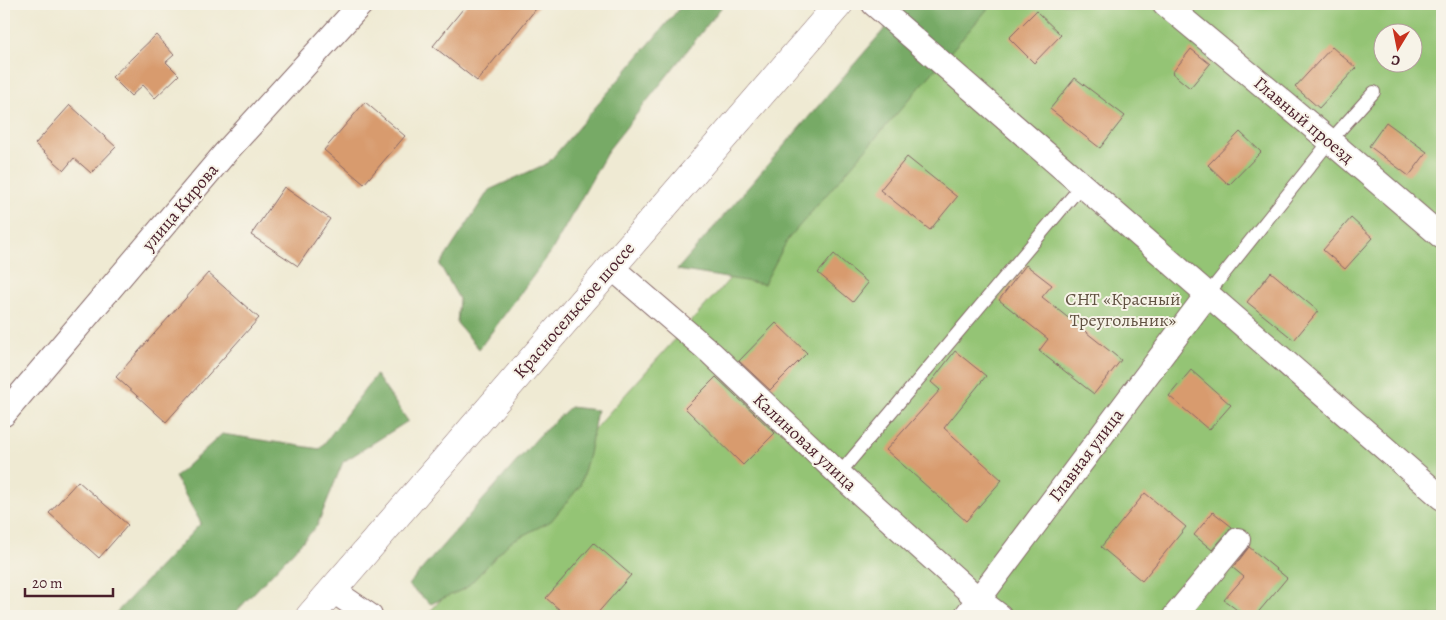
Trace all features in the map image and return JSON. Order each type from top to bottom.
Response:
[{"type":"highway","name":"Красносельское шоссе","points":[[310,616],[839,4]]},
{"type":"street","name":"улица Кирова","points":[[4,414],[226,152],[360,4]]},
{"type":"street","points":[[874,4],[1442,498]]},
{"type":"street","name":"Главный проезд","points":[[1165,4],[1442,237]]},
{"type":"street","name":"Калиновая улица","points":[[611,267],[710,353],[839,474],[972,608],[1000,616]]},
{"type":"street","name":"Главная улица","points":[[972,608],[1207,295]]},
{"type":"street","points":[[1175,616],[1238,540]]},
{"type":"street","points":[[332,590],[370,616]]},
{"type":"lane","points":[[1207,295],[1330,141],[1374,92]]},
{"type":"lane","points":[[839,474],[1082,185]]},
{"type":"green space","points":[[683,4],[724,4],[609,149],[551,252],[479,349],[457,323],[459,299],[440,265],[489,190],[548,163]]},
{"type":"green space","points":[[906,4],[992,4],[788,239],[764,284],[677,270]]},
{"type":"green space","name":"СНТ «Красный Треугольник»","points":[[977,4],[1442,4],[1442,616],[426,616]]},
{"type":"green space","points":[[376,375],[408,421],[343,462],[317,526],[232,616],[113,616],[201,523],[175,477],[222,434],[320,449]]},
{"type":"green space","points":[[570,407],[597,410],[589,454],[580,486],[551,521],[510,542],[466,588],[431,604],[408,585],[539,436]]},
{"type":"building","points":[[467,4],[540,4],[477,81],[433,46]]},
{"type":"building","points":[[1036,11],[1061,35],[1034,63],[1009,38]]},
{"type":"building","points":[[156,35],[174,55],[166,62],[179,75],[155,98],[143,85],[131,96],[112,77]]},
{"type":"building","points":[[1332,47],[1356,68],[1319,108],[1295,87]]},
{"type":"building","points":[[1191,49],[1210,64],[1190,88],[1172,73]]},
{"type":"building","points":[[1075,78],[1125,116],[1100,148],[1050,109]]},
{"type":"building","points":[[365,102],[405,136],[364,184],[324,150]]},
{"type":"building","points":[[70,105],[116,147],[91,173],[74,158],[64,170],[35,144]]},
{"type":"building","points":[[1386,122],[1427,152],[1409,176],[1369,146]]},
{"type":"building","points":[[1240,132],[1261,152],[1229,185],[1208,165]]},
{"type":"building","points":[[907,157],[957,197],[930,230],[880,190]]},
{"type":"building","points":[[284,187],[330,219],[298,266],[251,235]]},
{"type":"building","points":[[1351,218],[1373,238],[1345,269],[1323,250]]},
{"type":"building","points":[[834,254],[868,283],[853,302],[818,273]]},
{"type":"building","points":[[1026,265],[1052,285],[1042,297],[1121,360],[1094,394],[1039,351],[1048,339],[999,300]]},
{"type":"building","points":[[1271,272],[1318,311],[1294,340],[1247,302]]},
{"type":"building","points":[[208,273],[259,318],[166,422],[116,377]]},
{"type":"building","points":[[776,323],[807,353],[770,390],[739,361]]},
{"type":"building","points":[[955,351],[986,376],[944,428],[1002,480],[966,521],[886,450],[940,390],[931,382]]},
{"type":"building","points":[[1191,370],[1231,405],[1209,430],[1169,396]]},
{"type":"building","points":[[716,377],[775,433],[743,465],[685,408]]},
{"type":"building","points":[[78,481],[128,525],[99,558],[49,513]]},
{"type":"building","points":[[1145,493],[1186,527],[1142,581],[1101,547]]},
{"type":"building","points":[[1213,512],[1232,527],[1212,550],[1194,535]]},
{"type":"building","points":[[594,543],[631,575],[595,616],[567,616],[546,598]]},
{"type":"building","points":[[1249,547],[1287,578],[1255,616],[1245,616],[1224,600],[1244,577],[1233,568]]}]
